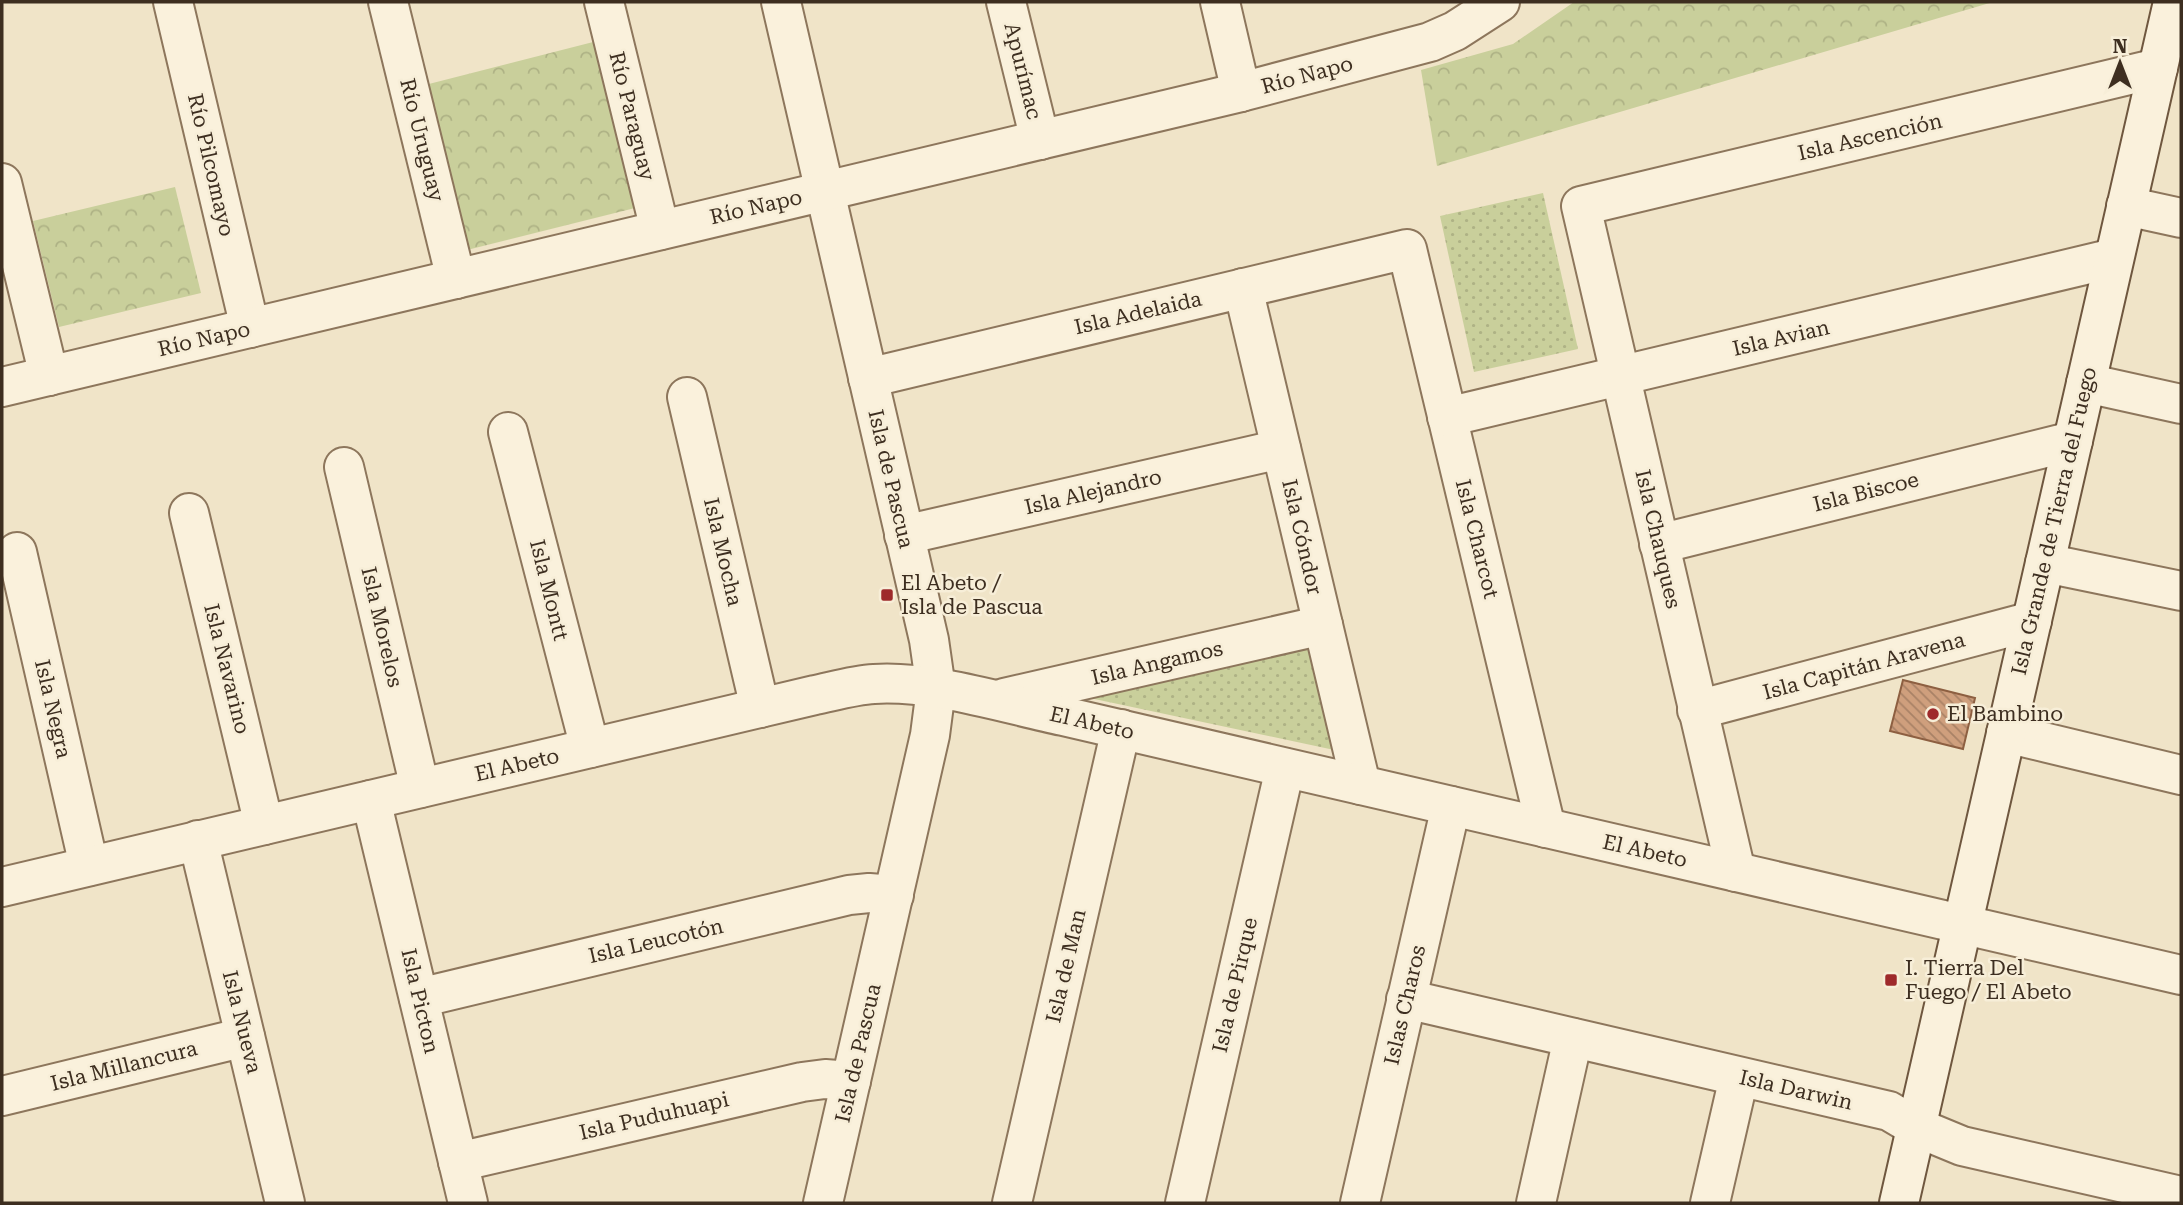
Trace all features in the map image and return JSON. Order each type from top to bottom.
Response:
[{"type":"street","name":"Río Pilcomayo","points":[[173,2],[250,328]]},
{"type":"street","name":"Río Uruguay","points":[[388,2],[456,279]]},
{"type":"street","name":"Río Paraguay","points":[[604,2],[660,230]]},
{"type":"street","name":"Isla de Pascua","points":[[782,2],[929,640],[936,689],[930,735],[823,1203]]},
{"type":"street","name":"Apurímac","points":[[1006,2],[1040,140]]},
{"type":"street","points":[[1220,2],[1241,92]]},
{"type":"street","name":"Río Napo","points":[[2,387],[1241,92],[1430,42],[1480,17],[1500,2]]},
{"type":"street","name":"Isla Grande de Tierra del Fuego","points":[[1899,1203],[2173,2]]},
{"type":"street","name":"Isla Ascención","points":[[1581,206],[2158,68]]},
{"type":"street","points":[[2,183],[49,376]]},
{"type":"street","name":"Isla Chauques","points":[[1581,206],[1736,872]]},
{"type":"street","points":[[2126,206],[2181,218]]},
{"type":"street","name":"Isla Adelaida","points":[[868,377],[1407,249]]},
{"type":"street","name":"Isla Charcot","points":[[1407,249],[1546,828]]},
{"type":"street","name":"Isla Avian","points":[[1447,417],[2114,258]]},
{"type":"street","name":"Isla Cóndor","points":[[1243,288],[1361,785]]},
{"type":"street","points":[[2086,383],[2181,404]]},
{"type":"street","name":"Isla Mocha","points":[[687,397],[760,708]]},
{"type":"street","name":"Isla Montt","points":[[508,432],[590,748]]},
{"type":"street","name":"Isla Biscoe","points":[[1659,544],[2073,441]]},
{"type":"street","name":"Isla Alejandro","points":[[904,536],[1281,449]]},
{"type":"street","name":"Isla Morelos","points":[[344,467],[420,788]]},
{"type":"street","name":"Isla Navarino","points":[[190,513],[264,825]]},
{"type":"street","name":"Isla Negra","points":[[17,552],[89,866]]},
{"type":"street","points":[[2045,563],[2181,591]]},
{"type":"street","name":"Isla Capitán Aravena","points":[[1697,710],[2032,621]]},
{"type":"street","name":"Isla Angamos","points":[[992,701],[1323,625]]},
{"type":"street","name":"El Abeto","points":[[2,887],[760,708],[873,684],[904,685],[936,689],[1121,729],[2181,975]]},
{"type":"street","name":"Isla de Man","points":[[1012,1203],[1121,729]]},
{"type":"street","points":[[2006,733],[2181,775]]},
{"type":"street","name":"Isla de Pirque","points":[[1185,1203],[1284,768]]},
{"type":"street","name":"Isla Picton","points":[[371,800],[468,1203]]},
{"type":"street","name":"Islas Charos","points":[[1360,1203],[1451,806]]},
{"type":"street","name":"Isla Nueva","points":[[198,840],[285,1203]]},
{"type":"street","name":"Isla Leucotón","points":[[419,998],[849,895],[894,895]]},
{"type":"street","name":"Isla Darwin","points":[[1406,999],[1889,1111],[1962,1146],[2181,1196]]},
{"type":"street","name":"Isla Millancura","points":[[2,1096],[246,1037]]},
{"type":"street","points":[[1536,1203],[1573,1038]]},
{"type":"street","points":[[1710,1203],[1739,1077]]},
{"type":"street","name":"Isla Puduhuapi","points":[[458,1162],[802,1082],[825,1079],[851,1081]]},
{"type":"green space","points":[[1574,2],[1993,2],[1437,166],[1421,70],[1513,44]]},
{"type":"green space","points":[[601,40],[639,207],[459,252],[421,86]]},
{"type":"green space","points":[[175,187],[201,293],[59,327],[33,221]]},
{"type":"green space","points":[[1543,193],[1578,349],[1474,372],[1440,216]]},
{"type":"green space","points":[[1312,640],[1339,751],[1085,697]]},
{"type":"building","name":"El Bambino","points":[[1903,680],[1975,698],[1963,749],[1890,731]]},
{"type":"place","name":"El Abeto / Isla de Pascua","points":[[887,595]]},
{"type":"place","name":"El Bambino","points":[[1933,714]]},
{"type":"place","name":"I. Tierra Del Fuego / El Abeto","points":[[1891,980]]}]
